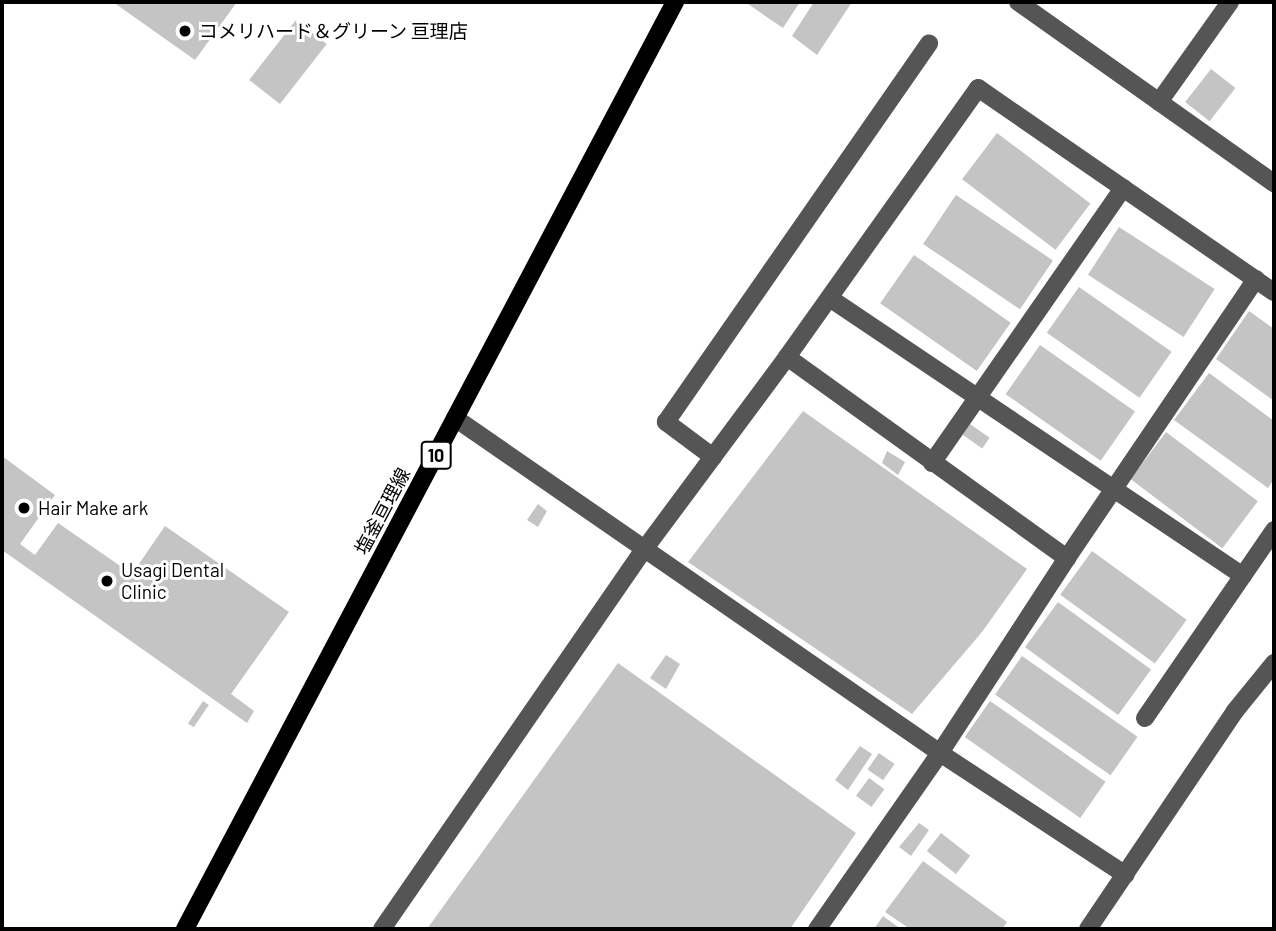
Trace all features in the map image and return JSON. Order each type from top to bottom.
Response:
[{"type":"main road","name":"塩釜亘理線","points":[[185,929],[675,2]]},
{"type":"street","points":[[1017,2],[1274,183]]},
{"type":"street","points":[[1159,102],[1230,2]]},
{"type":"street","points":[[713,457],[666,422],[929,43]]},
{"type":"street","points":[[382,929],[646,547],[831,299],[978,88],[1274,292]]},
{"type":"street","points":[[932,463],[1123,188]]},
{"type":"street","points":[[817,929],[940,753],[1067,558],[1256,279]]},
{"type":"street","points":[[831,299],[976,400],[1242,576]]},
{"type":"street","points":[[787,357],[1067,558]]},
{"type":"street","points":[[455,418],[646,547],[940,753],[1126,875]]},
{"type":"street","points":[[1145,718],[1274,530]]},
{"type":"street","points":[[1088,929],[1235,711],[1274,663]]},
{"type":"building","name":"コメリハード＆グリーン 亘理店","points":[[113,2],[237,2],[195,60]]},
{"type":"building","points":[[745,2],[800,2],[783,28]]},
{"type":"building","points":[[814,2],[852,2],[817,55],[792,36]]},
{"type":"building","points":[[296,20],[327,44],[280,104],[249,80]]},
{"type":"building","points":[[1211,69],[1235,88],[1210,121],[1185,102]]},
{"type":"building","points":[[997,133],[1090,203],[1056,250],[962,179]]},
{"type":"building","points":[[956,195],[1053,260],[1020,309],[923,244]]},
{"type":"building","points":[[1119,227],[1215,289],[1184,337],[1088,275]]},
{"type":"building","points":[[914,255],[1011,323],[977,371],[880,303]]},
{"type":"building","points":[[1079,287],[1172,352],[1139,398],[1047,333]]},
{"type":"building","points":[[1249,311],[1274,329],[1274,401],[1216,359]]},
{"type":"building","points":[[1040,345],[1135,412],[1101,461],[1006,394]]},
{"type":"building","points":[[1209,373],[1274,421],[1274,479],[1268,488],[1174,420]]},
{"type":"building","points":[[803,411],[1027,569],[982,632],[912,714],[688,562]]},
{"type":"building","points":[[970,424],[990,438],[982,448],[963,435]]},
{"type":"building","points":[[1166,432],[1258,501],[1222,548],[1130,479]]},
{"type":"building","points":[[887,451],[905,462],[898,475],[882,463]]},
{"type":"building","points":[[2,456],[55,495],[20,544],[35,555],[58,523],[132,574],[165,526],[289,612],[231,694],[254,711],[247,723],[2,550]]},
{"type":"building","points":[[538,504],[547,511],[538,527],[527,520]]},
{"type":"building","points":[[1092,551],[1187,620],[1155,663],[1060,595]]},
{"type":"building","points":[[1058,602],[1151,670],[1118,715],[1025,647]]},
{"type":"building","points":[[666,655],[680,664],[666,689],[650,678]]},
{"type":"building","points":[[1022,656],[1138,737],[1111,775],[995,695]]},
{"type":"building","points":[[618,663],[856,833],[790,929],[427,929]]},
{"type":"building","points":[[203,701],[209,705],[194,727],[188,723]]},
{"type":"building","points":[[990,701],[1106,782],[1080,818],[965,737]]},
{"type":"building","points":[[860,746],[872,754],[848,790],[835,780]]},
{"type":"building","points":[[879,753],[895,764],[883,780],[868,769]]},
{"type":"building","points":[[869,778],[884,789],[871,807],[856,796]]},
{"type":"building","points":[[919,823],[929,830],[911,856],[899,847]]},
{"type":"building","points":[[941,833],[970,856],[956,874],[927,851]]},
{"type":"building","points":[[923,861],[1007,922],[1002,929],[910,929],[885,912]]},
{"type":"building","points":[[883,916],[901,929],[874,929]]},
{"type":"place","name":"コメリハード＆グリーン 亘理店","points":[[185,31]]},
{"type":"place","name":"Hair Make ark","points":[[24,508]]},
{"type":"place","name":"Usagi Dental Clinic","points":[[107,581]]}]
